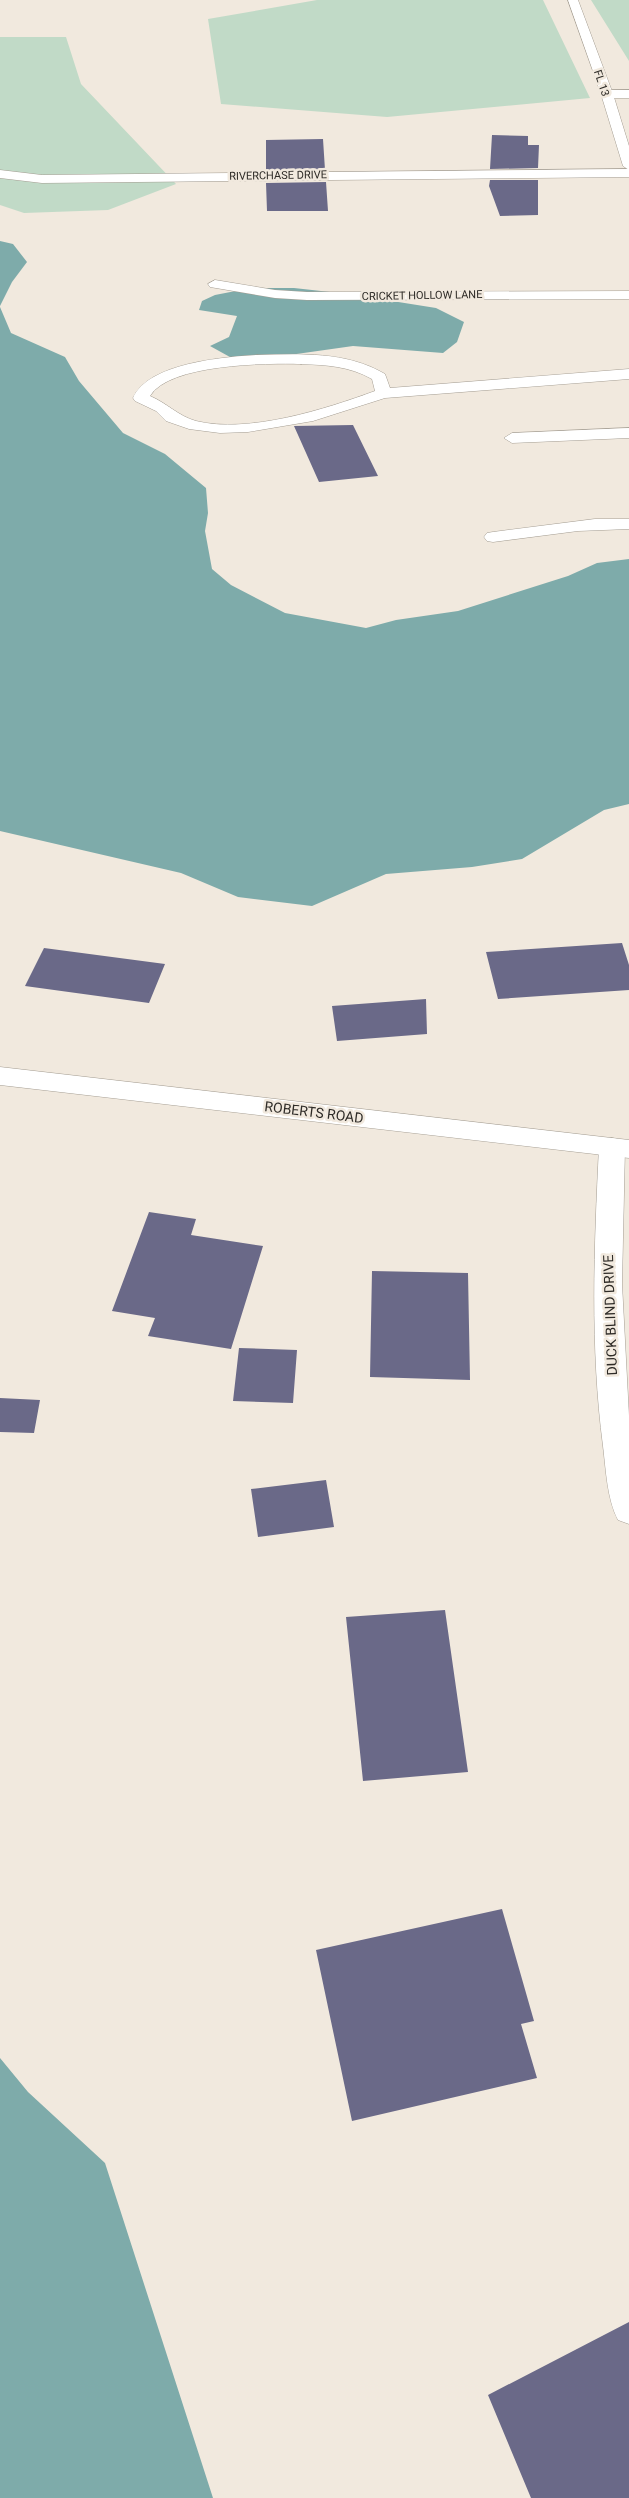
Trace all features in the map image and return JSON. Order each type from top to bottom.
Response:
[{"type":"street","name":"FL 13","points":[[573,0],[626,148],[629,166]]},
{"type":"street","points":[[607,94],[629,94]]},
{"type":"street","name":"RIVERCHASE DRIVE","points":[[0,174],[42,178],[629,172]]},
{"type":"street","name":"CRICKET HOLLOW LANE","points":[[215,284],[276,294],[307,296],[629,295]]},
{"type":"street","points":[[383,393],[379,377],[366,368],[320,360],[243,360],[207,363],[187,368],[160,380],[143,391],[141,398],[163,409],[172,418],[198,426],[222,427],[299,421],[355,405],[383,393],[629,374]]},
{"type":"street","points":[[512,438],[629,433]]},
{"type":"street","points":[[494,537],[576,525],[629,524]]},
{"type":"street","name":"ROBERTS ROAD","points":[[0,1076],[620,1148]]},
{"type":"street","name":"DUCK BLIND DRIVE","points":[[620,1148],[608,1239],[607,1342],[621,1472],[629,1511]]},
{"type":"green space","points":[[317,0],[543,0],[590,98],[387,117],[221,104],[208,19]]},
{"type":"green space","points":[[591,0],[629,0],[629,61]]},
{"type":"green space","points":[[0,37],[66,37],[81,84],[176,184],[108,210],[24,213],[0,205]]},
{"type":"water","points":[[0,241],[13,244],[27,262],[12,282],[0,306]]},
{"type":"water","points":[[251,288],[294,288],[348,294],[436,308],[464,322],[457,342],[443,353],[353,346],[239,362],[210,346],[229,337],[237,316],[199,310],[202,301],[215,295]]},
{"type":"water","points":[[0,307],[11,333],[65,357],[79,381],[123,433],[165,454],[206,488],[208,513],[205,531],[212,569],[231,585],[285,613],[366,628],[396,620],[458,611],[568,576],[597,563],[629,559],[629,804],[604,810],[522,859],[472,867],[386,874],[312,906],[238,897],[181,873],[0,831]]},
{"type":"water","points":[[0,2058],[28,2092],[105,2163],[213,2498],[0,2498]]},
{"type":"building","points":[[492,135],[528,136],[528,145],[539,145],[538,168],[490,169]]},
{"type":"building","points":[[323,139],[325,170],[266,171],[266,140]]},
{"type":"building","points":[[490,180],[538,180],[538,215],[500,216],[489,186]]},
{"type":"building","points":[[326,182],[328,211],[267,211],[266,183]]},
{"type":"building","points":[[353,425],[378,476],[319,482],[294,426]]},
{"type":"building","points":[[622,943],[629,965],[629,990],[498,999],[486,952]]},
{"type":"building","points":[[44,948],[165,964],[149,1003],[25,986]]},
{"type":"building","points":[[426,999],[427,1034],[337,1041],[332,1006]]},
{"type":"building","points":[[149,1212],[196,1219],[191,1235],[263,1246],[231,1349],[148,1336],[155,1318],[112,1311]]},
{"type":"building","points":[[372,1271],[468,1273],[470,1380],[370,1377]]},
{"type":"building","points":[[239,1348],[297,1350],[293,1403],[233,1401]]},
{"type":"building","points":[[0,1398],[40,1400],[34,1433],[0,1432]]},
{"type":"building","points":[[326,1480],[334,1527],[258,1537],[251,1489]]},
{"type":"building","points":[[445,1610],[468,1772],[363,1781],[346,1617]]},
{"type":"building","points":[[502,1909],[534,2021],[521,2024],[537,2078],[352,2121],[316,1950]]},
{"type":"building","points":[[629,2322],[629,2498],[531,2498],[488,2395]]}]
